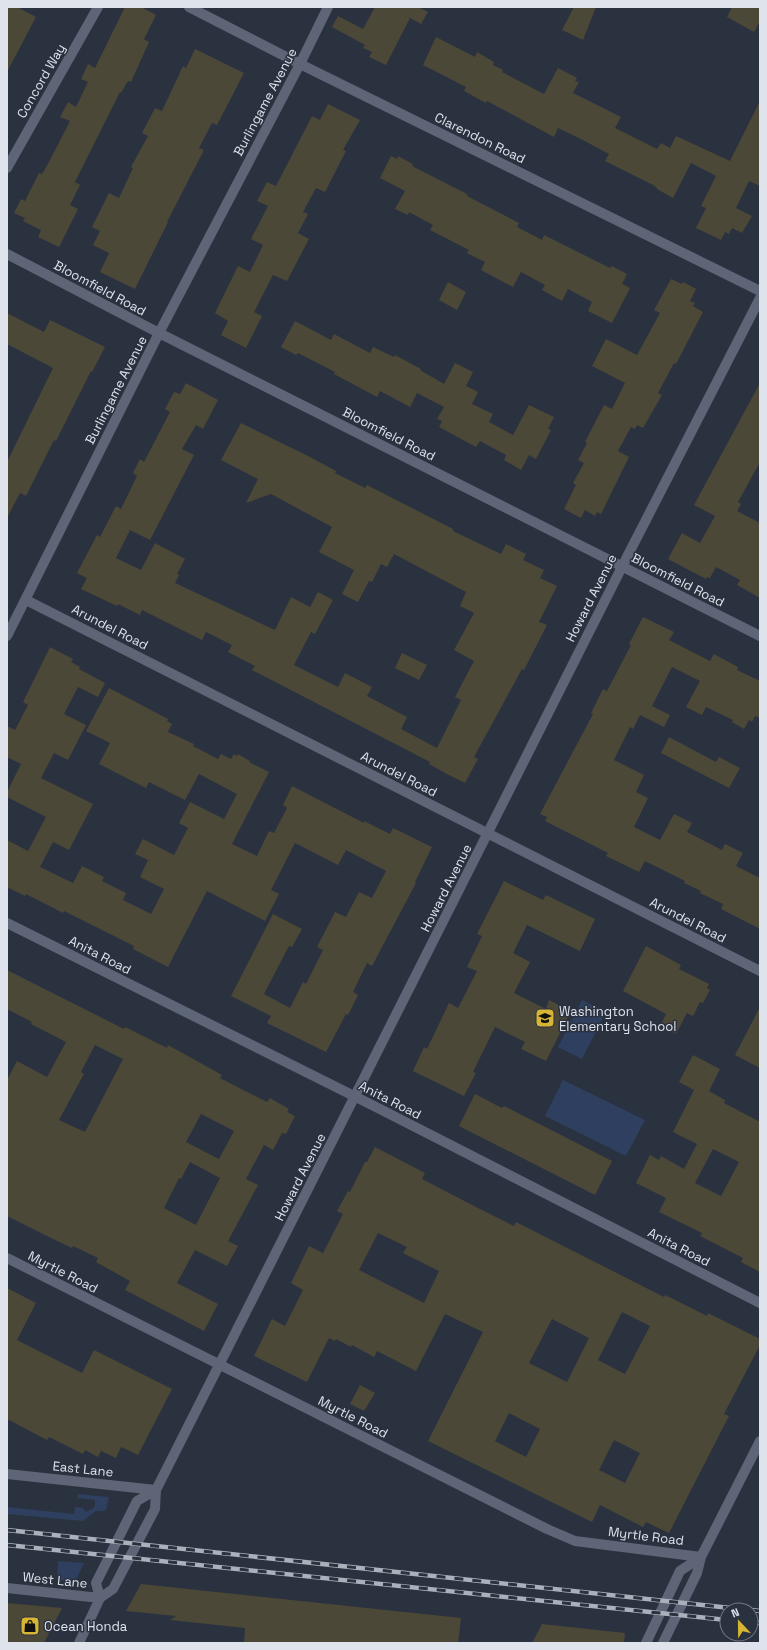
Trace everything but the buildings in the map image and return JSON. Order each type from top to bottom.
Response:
[{"type":"street","name":"Concord Way","points":[[7,168],[98,7]]},
{"type":"street","name":"Clarendon Road","points":[[189,7],[300,64],[760,291]]},
{"type":"street","name":"Burlingame Avenue","points":[[7,636],[159,333],[300,64],[328,7]]},
{"type":"street","name":"Bloomfield Road","points":[[7,254],[159,333],[760,636]]},
{"type":"street","name":"Howard Avenue","points":[[79,1643],[100,1598],[113,1589],[155,1509],[156,1490],[622,566],[760,298]]},
{"type":"street","name":"Arundel Road","points":[[26,600],[760,971]]},
{"type":"street","name":"Anita Road","points":[[7,923],[354,1096],[760,1303]]},
{"type":"street","name":"Myrtle Road","points":[[7,1258],[547,1529],[575,1541],[701,1557]]},
{"type":"street","points":[[663,1643],[697,1573],[701,1557],[760,1440]]},
{"type":"street","name":"East Lane","points":[[7,1474],[156,1490]]},
{"type":"street","points":[[100,1598],[96,1583],[116,1542],[138,1501],[156,1490]]},
{"type":"street","points":[[646,1643],[680,1571],[701,1557]]},
{"type":"street","name":"West Lane","points":[[7,1588],[100,1598]]},
{"type":"shaded area","points":[[582,1000],[606,1012],[582,1059],[558,1047]]},
{"type":"shaded area","points":[[563,1080],[645,1120],[626,1156],[545,1116]]},
{"type":"shaded area","points":[[78,1494],[109,1497],[106,1510],[96,1511],[83,1521],[7,1514],[7,1507],[74,1514],[75,1507],[83,1508],[86,1512],[95,1507],[95,1500],[77,1498]]},
{"type":"shaded area","points":[[58,1561],[84,1563],[75,1582],[57,1580]]},
{"type":"railway","points":[[7,1530],[719,1607]]},
{"type":"railway","points":[[7,1545],[719,1619]]},
{"type":"place","name":"Washington Elementary School","points":[[545,1018]]},
{"type":"place","name":"Ocean Honda","points":[[30,1626]]}]
